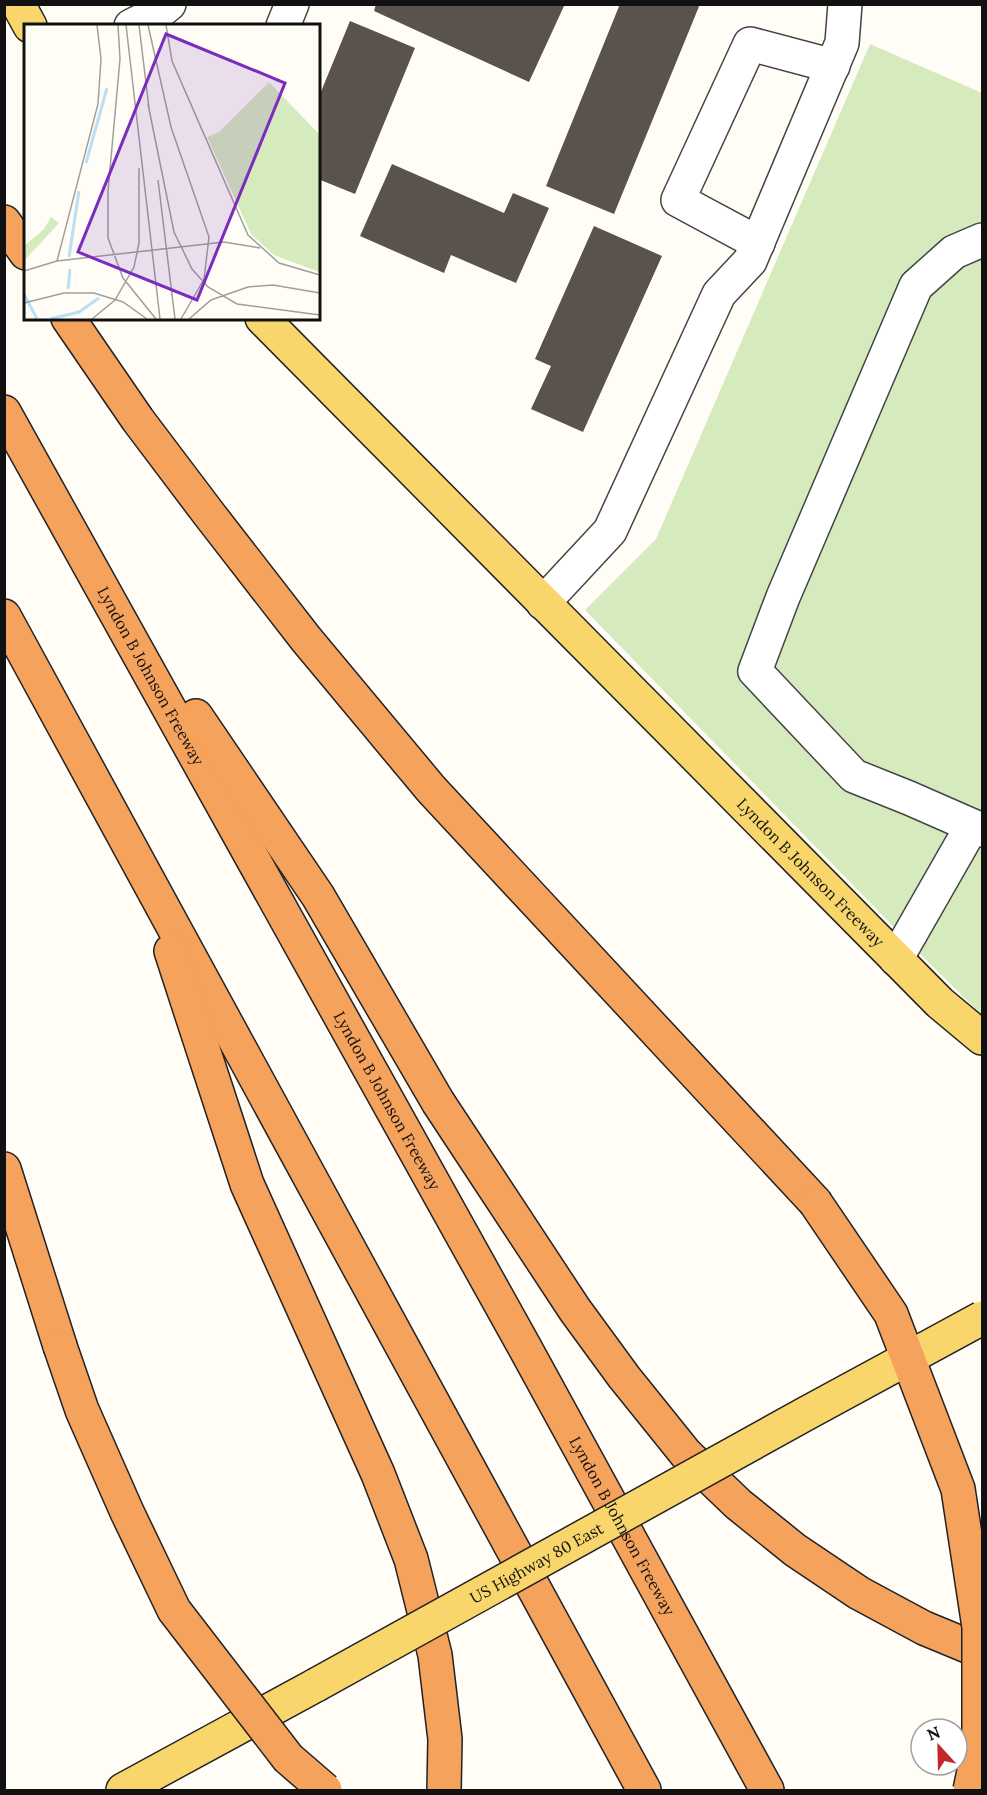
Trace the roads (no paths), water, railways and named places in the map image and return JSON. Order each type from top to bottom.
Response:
[{"type":"highway","points":[[4,222],[24,251]]},
{"type":"highway","points":[[69,320],[138,420],[306,639],[431,789],[815,1202],[891,1314],[958,1489],[979,1627],[978,1748],[970,1791]]},
{"type":"highway","name":"Lyndon B Johnson Freeway","points":[[4,411],[524,1346],[767,1791]]},
{"type":"highway","points":[[78,543],[318,896],[438,1102],[569,1300],[624,1377],[679,1446],[738,1504],[795,1550],[859,1593],[915,1623],[982,1652]]},
{"type":"highway","points":[[4,616],[644,1791]]},
{"type":"highway","points":[[146,874],[247,1184],[378,1474],[411,1559],[435,1655],[445,1739],[444,1791]]},
{"type":"highway","points":[[4,1169],[82,1410],[126,1512],[174,1610],[288,1758],[325,1791]]},
{"type":"main road","points":[[18,4],[29,24]]},
{"type":"main road","name":"Lyndon B Johnson Freeway","points":[[264,320],[940,1003],[982,1038]]},
{"type":"main road","name":"US Highway 80 East","points":[[123,1791],[982,1318]]},
{"type":"lane","points":[[132,17],[159,12],[169,4]]},
{"type":"lane","points":[[284,24],[292,4]]},
{"type":"lane","points":[[543,603],[610,531],[719,294],[750,261],[842,43],[845,4]]},
{"type":"lane","points":[[758,243],[678,200],[750,44],[833,66]]},
{"type":"lane","points":[[897,958],[977,828],[854,776],[756,671],[783,597],[916,286],[954,252],[982,240]]}]
